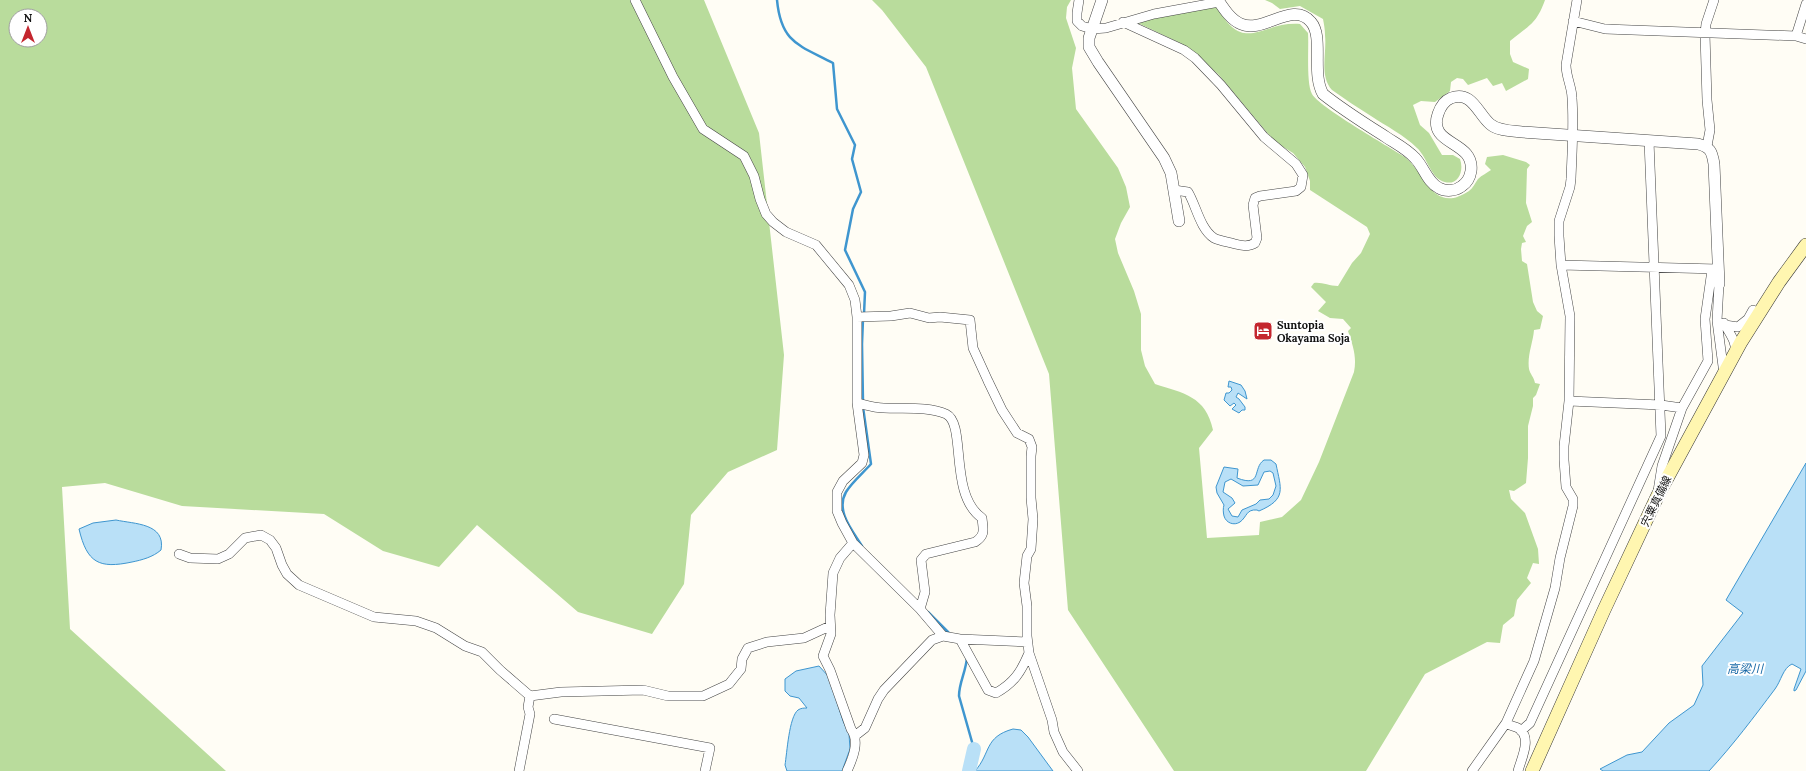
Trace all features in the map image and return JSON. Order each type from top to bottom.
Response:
[{"type":"main road","name":"宍粟真備線","points":[[1532,771],[1604,610],[1658,495],[1724,374],[1737,347],[1779,282],[1806,245]]},
{"type":"street","points":[[635,0],[673,77],[703,129],[744,156],[754,176],[760,199],[766,214],[773,222],[786,232],[816,245],[849,285],[855,300],[857,317],[857,403],[864,455],[862,463],[844,481],[837,492],[837,511],[854,544],[921,605],[943,636]]},
{"type":"street","points":[[1079,0],[1076,13],[1077,21],[1082,26],[1092,29],[1106,28],[1123,22],[1218,1],[1231,17],[1242,25],[1252,26],[1292,14],[1301,15],[1312,22],[1316,33],[1317,77],[1319,87],[1323,94],[1416,158],[1429,180],[1440,189],[1455,190],[1462,186],[1468,181],[1471,170],[1469,156],[1461,148],[1447,141],[1439,134],[1437,128],[1436,118],[1439,111],[1443,104],[1451,98],[1461,97],[1468,99],[1475,104],[1490,124],[1497,129],[1707,146],[1712,152],[1714,164],[1715,270],[1706,319],[1708,361],[1682,408],[1662,466],[1657,487],[1658,495]]},
{"type":"street","points":[[1102,0],[1089,38],[1089,47],[1164,158],[1171,174],[1178,221]]},
{"type":"street","points":[[1472,771],[1506,722],[1526,680],[1542,639],[1573,506],[1573,499],[1566,487],[1564,460],[1569,401],[1570,316],[1561,265],[1559,221],[1570,187],[1573,136],[1572,96],[1566,73],[1566,65],[1577,0]]},
{"type":"street","points":[[1707,146],[1710,130],[1707,100],[1705,34],[1706,24],[1714,0]]},
{"type":"street","points":[[1796,36],[1806,4]]},
{"type":"street","points":[[1573,21],[1605,29],[1705,34],[1796,36],[1806,39]]},
{"type":"street","points":[[1123,22],[1184,50],[1195,58],[1221,85],[1264,137],[1296,164],[1303,176],[1301,187],[1296,191],[1255,198],[1252,205],[1257,238],[1255,243],[1252,245],[1237,245],[1213,237],[1200,219],[1188,192],[1174,190]]},
{"type":"street","points":[[1521,731],[1530,722],[1661,436],[1661,406],[1649,141]]},
{"type":"street","points":[[1561,265],[1715,270]]},
{"type":"street","points":[[1715,270],[1719,284],[1722,319],[1737,347]]},
{"type":"street","points":[[1725,325],[1738,327],[1743,325],[1769,288],[1779,282]]},
{"type":"street","points":[[1719,284],[1717,321],[1724,374]]},
{"type":"street","points":[[857,317],[910,314],[929,318],[940,317],[970,320],[973,348],[1002,410],[1017,433],[1029,439],[1032,447],[1031,498],[1033,519],[1031,549],[1027,556],[1024,583],[1027,606],[1027,642],[1029,653],[1052,720],[1054,732],[1063,752],[1078,771]]},
{"type":"street","points":[[1718,333],[1727,343],[1737,347]]},
{"type":"street","points":[[1569,401],[1682,408]]},
{"type":"street","points":[[857,403],[882,408],[935,411],[947,415],[953,420],[958,441],[960,478],[970,507],[982,518],[983,532],[981,538],[975,542],[926,554],[921,560],[925,592],[921,605]]},
{"type":"street","points":[[179,554],[190,558],[218,559],[230,554],[245,538],[261,535],[270,540],[276,548],[287,574],[299,585],[374,617],[416,621],[436,628],[465,646],[482,652],[530,696],[562,692],[643,690],[668,696],[703,696],[730,684],[741,669],[742,659],[748,648],[767,642],[804,638],[830,626]]},
{"type":"street","points":[[847,771],[855,748],[856,735],[852,729],[830,670],[823,656],[831,634],[830,626],[833,573],[840,558],[854,544]]},
{"type":"street","points":[[856,735],[865,728],[878,699],[897,675],[932,640],[943,636],[960,639],[1027,642]]},
{"type":"street","points":[[960,639],[988,690],[996,693],[1007,687],[1021,671],[1029,653]]},
{"type":"street","points":[[519,771],[530,714],[528,706],[530,696]]},
{"type":"street","points":[[554,719],[710,748],[706,771]]},
{"type":"street","points":[[1506,722],[1521,731],[1526,740],[1518,771]]},
{"type":"green space","points":[[0,0],[704,0],[759,133],[784,355],[777,450],[728,472],[691,515],[684,584],[652,634],[578,612],[477,525],[439,567],[383,551],[324,514],[182,506],[105,483],[62,487],[70,629],[226,771],[0,771]]},
{"type":"green space","points":[[872,0],[1071,0],[1067,7],[1066,18],[1076,48],[1072,68],[1076,109],[1118,168],[1126,187],[1130,207],[1121,223],[1115,239],[1118,253],[1134,291],[1141,314],[1141,350],[1145,366],[1155,384],[1175,390],[1199,403],[1210,419],[1213,430],[1199,448],[1207,538],[1259,535],[1260,522],[1282,517],[1301,500],[1319,462],[1355,367],[1354,352],[1348,331],[1351,328],[1343,319],[1330,318],[1318,311],[1326,302],[1311,287],[1314,283],[1338,286],[1352,263],[1361,253],[1370,234],[1367,227],[1310,190],[1310,181],[1305,167],[1293,153],[1275,142],[1218,74],[1182,44],[1138,23],[1149,19],[1216,5],[1226,21],[1235,29],[1244,33],[1254,33],[1286,24],[1300,24],[1308,33],[1308,74],[1312,94],[1317,100],[1340,117],[1405,157],[1431,189],[1438,195],[1447,198],[1457,197],[1469,191],[1481,176],[1491,170],[1485,164],[1487,157],[1503,155],[1526,162],[1530,165],[1527,169],[1526,203],[1532,222],[1527,226],[1523,236],[1526,242],[1522,243],[1521,249],[1522,261],[1527,264],[1533,302],[1537,311],[1543,316],[1540,329],[1534,330],[1529,359],[1530,372],[1535,383],[1540,384],[1536,395],[1533,398],[1533,406],[1528,426],[1526,483],[1514,491],[1509,490],[1511,499],[1525,513],[1538,549],[1539,564],[1533,563],[1527,578],[1531,583],[1517,600],[1514,616],[1503,625],[1500,643],[1487,642],[1425,674],[1366,771],[1174,771],[1068,610],[1049,374],[926,67],[882,10]]},
{"type":"green space","points":[[1265,0],[1545,0],[1535,20],[1510,41],[1510,54],[1513,62],[1529,69],[1528,79],[1506,91],[1502,83],[1493,86],[1487,78],[1468,85],[1463,79],[1457,78],[1451,82],[1450,91],[1435,102],[1421,101],[1413,105],[1420,125],[1429,133],[1442,155],[1453,155],[1460,159],[1461,169],[1458,178],[1455,181],[1446,182],[1440,180],[1433,174],[1420,151],[1412,143],[1332,90],[1326,78],[1324,64],[1325,29],[1323,19],[1300,6],[1280,9]]},
{"type":"water","points":[[1229,381],[1241,385],[1245,391],[1247,399],[1238,393],[1236,397],[1245,407],[1245,410],[1242,410],[1239,413],[1232,409],[1236,405],[1234,403],[1230,406],[1224,400],[1226,393],[1229,393],[1232,390],[1231,387],[1228,387]]},
{"type":"water","points":[[1264,460],[1271,460],[1276,464],[1280,487],[1278,497],[1268,507],[1259,511],[1253,510],[1249,512],[1238,523],[1233,524],[1228,522],[1224,516],[1224,505],[1217,493],[1216,487],[1224,467],[1238,469],[1237,478],[1250,481],[1256,476],[1260,463]],"holes":[[[1270,471],[1273,473],[1276,486],[1273,495],[1269,499],[1260,500],[1256,504],[1242,510],[1238,517],[1232,516],[1228,509],[1235,503],[1232,498],[1223,492],[1225,482],[1231,479],[1243,486],[1258,485],[1264,472]]]},
{"type":"water","name":"高梁川","points":[[1806,463],[1806,671],[1796,690],[1794,691],[1801,669],[1792,664],[1786,668],[1775,689],[1709,771],[1603,771],[1600,769],[1627,755],[1642,752],[1669,723],[1694,705],[1703,685],[1702,666],[1743,613],[1726,600]]},
{"type":"water","points":[[116,520],[147,526],[154,530],[159,534],[161,550],[147,558],[121,564],[111,565],[96,561],[86,549],[79,529],[93,523]]},
{"type":"water","points":[[819,666],[829,677],[843,721],[849,734],[850,749],[842,771],[787,771],[785,765],[792,720],[798,710],[801,708],[807,708],[799,698],[790,696],[785,691],[785,679],[796,671]]},
{"type":"water","points":[[1013,729],[1021,730],[1028,737],[1053,771],[975,771],[984,758],[992,741],[1004,732]]},
{"type":"waterway","points":[[777,0],[779,14],[783,25],[794,41],[810,52],[833,63],[837,109],[855,145],[852,159],[861,192],[853,209],[845,250],[865,292],[864,314]]},
{"type":"waterway","points":[[863,319],[863,402]]},
{"type":"waterway","points":[[862,546],[846,520],[843,499],[848,488],[871,464],[863,407]]},
{"type":"waterway","points":[[928,612],[951,635]]},
{"type":"waterway","points":[[967,657],[959,696],[974,749]]},
{"type":"waterway","points":[[969,771],[974,749]]},
{"type":"place","name":"Suntopia Okayama Soja","points":[[1263,331]]}]
